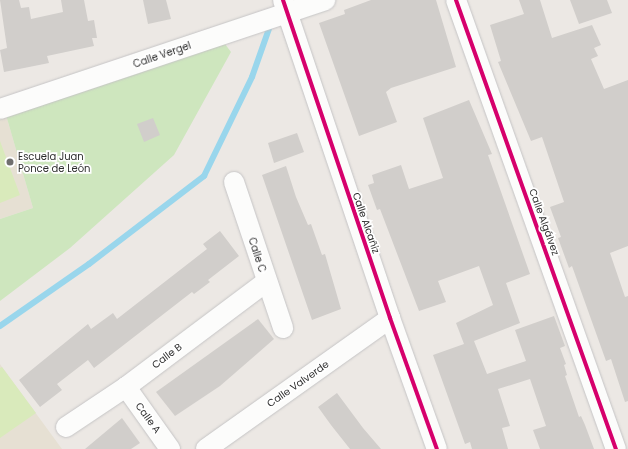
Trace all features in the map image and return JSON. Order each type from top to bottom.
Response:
[{"type":"street","name":"Calle Vergel","points":[[0,110],[285,6],[325,0]]},
{"type":"street","name":"Calle Algálvez","points":[[456,0],[616,449]]},
{"type":"street","name":"Calle Alcañiz","points":[[285,6],[390,318],[438,449]]},
{"type":"street","name":"Calle C","points":[[234,182],[266,282],[283,328]]},
{"type":"street","name":"Calle B","points":[[66,427],[126,388],[266,282]]},
{"type":"street","name":"Calle Valverde","points":[[206,449],[390,318]]},
{"type":"street","name":"Calle A","points":[[126,388],[170,449]]},
{"type":"shaded area","name":"Escuela Juan Ponce de León","points":[[6,115],[33,208],[0,219],[0,117]]},
{"type":"shaded area","points":[[0,364],[2,367],[62,449],[0,449]]},
{"type":"green space","points":[[222,40],[231,52],[174,155],[70,248],[0,301],[0,219],[33,208],[6,115]]},
{"type":"green space","points":[[0,141],[20,195],[0,203]]},
{"type":"green space","points":[[2,367],[36,413],[0,438],[0,368]]},
{"type":"building","points":[[0,0],[19,0],[21,8],[29,7],[31,19],[63,12],[61,0],[84,0],[88,21],[94,20],[97,38],[92,38],[94,46],[47,56],[49,63],[4,72],[0,50],[7,48]]},
{"type":"building","points":[[143,0],[166,0],[171,19],[148,24]]},
{"type":"building","points":[[371,0],[436,0],[456,67],[391,88],[386,92],[397,122],[359,136],[319,23],[345,14],[344,10]]},
{"type":"building","points":[[519,0],[540,0],[552,38],[592,25],[601,45],[594,48],[598,56],[591,59],[604,89],[628,80],[628,246],[610,253],[625,297],[628,296],[628,401],[625,402],[611,359],[606,361],[572,266],[569,268],[558,238],[561,237],[550,207],[564,202],[542,137],[531,141],[498,62],[501,61],[490,25],[524,14]]},
{"type":"building","points":[[570,0],[607,0],[612,13],[579,24]]},
{"type":"building","points":[[469,100],[492,154],[488,155],[530,274],[506,283],[520,323],[474,341],[487,374],[526,361],[515,330],[554,316],[565,346],[560,348],[566,364],[564,365],[567,375],[565,376],[579,417],[581,416],[594,449],[540,449],[533,430],[546,426],[530,379],[498,389],[510,426],[502,428],[508,449],[472,449],[470,442],[465,444],[433,355],[464,344],[456,323],[493,305],[479,266],[438,281],[446,302],[419,311],[380,209],[377,210],[368,185],[374,183],[372,175],[401,165],[409,189],[443,178],[423,118]]},
{"type":"building","points":[[153,118],[160,135],[144,142],[137,124]]},
{"type":"building","points":[[297,133],[304,152],[274,163],[268,143]]},
{"type":"building","points":[[286,166],[296,197],[308,225],[311,224],[322,255],[325,254],[341,309],[312,320],[262,175]]},
{"type":"building","points":[[220,231],[239,256],[208,280],[210,282],[194,294],[192,292],[94,368],[88,360],[57,384],[62,390],[40,407],[19,380],[88,324],[91,329],[113,313],[117,319],[207,249],[203,244]]},
{"type":"building","points":[[258,319],[274,339],[220,386],[175,416],[156,392]]},
{"type":"building","points":[[337,393],[381,449],[350,449],[331,425],[318,407]]},
{"type":"building","points":[[122,418],[140,443],[131,449],[85,449]]},
{"type":"waterway","points":[[0,326],[89,264],[204,176],[252,77],[271,23]]},
{"type":"cycle path","points":[[283,0],[390,318],[437,449]]},
{"type":"cycle path","points":[[456,0],[616,449]]},
{"type":"place","name":"Escuela Juan Ponce de León","points":[[10,162]]}]
